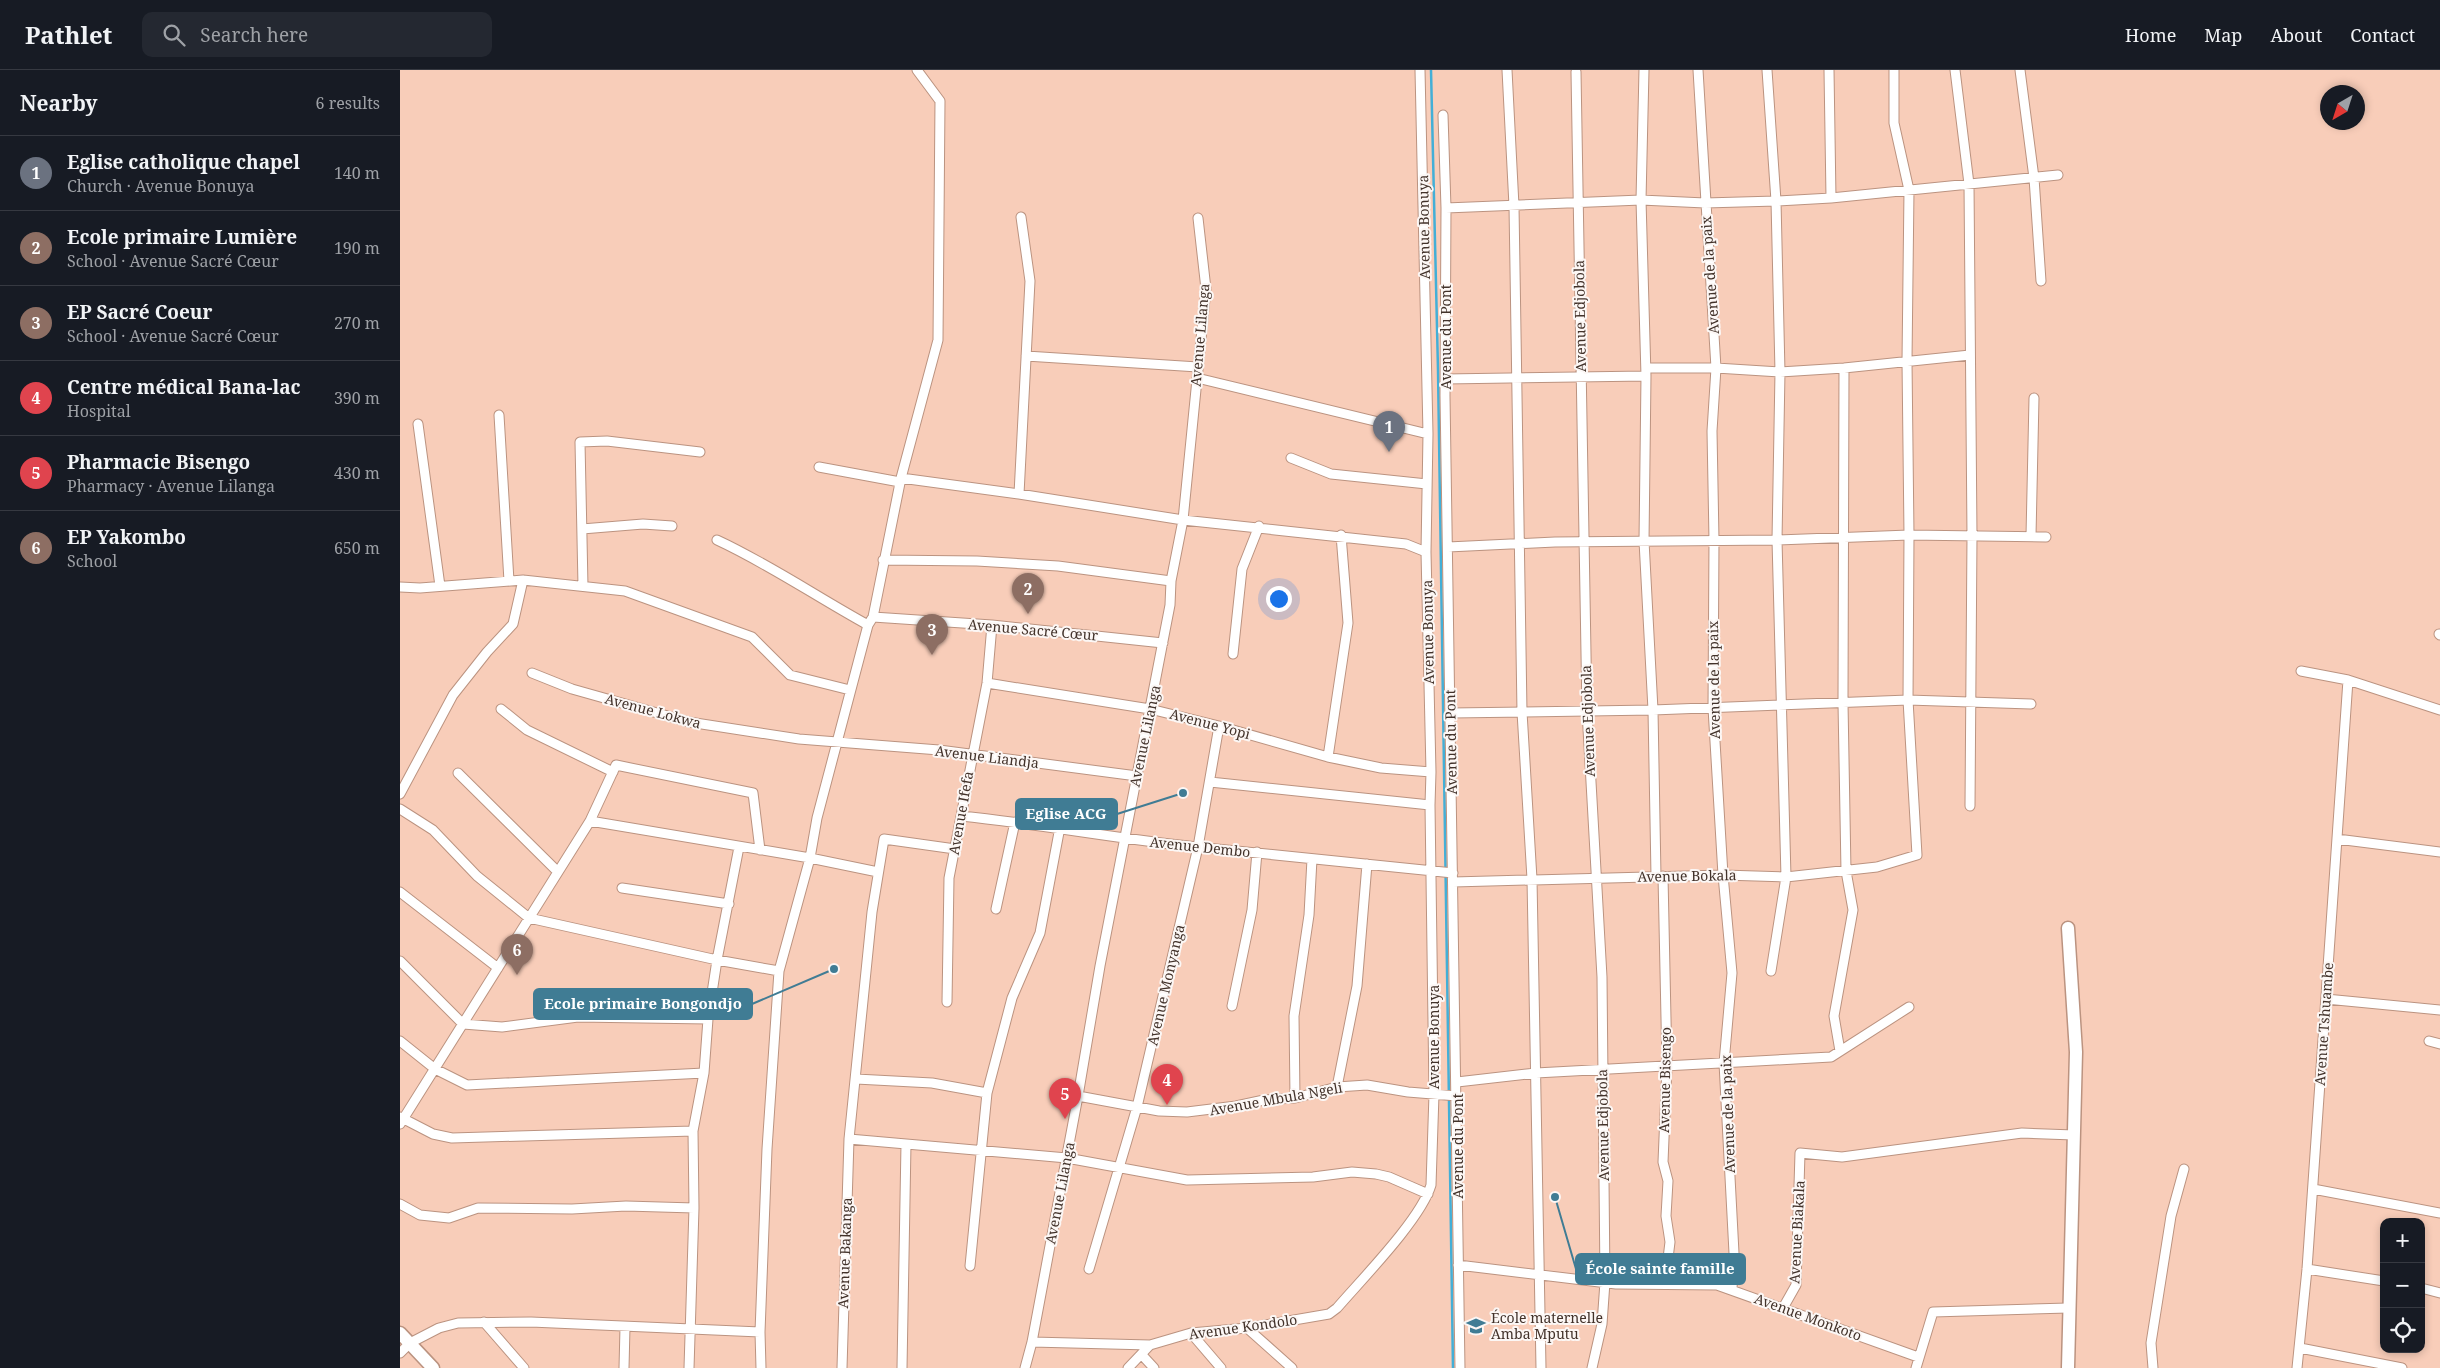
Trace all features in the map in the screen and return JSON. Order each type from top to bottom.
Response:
[{"type":"street","points":[[761,1368],[760,1332],[767,1149],[779,971],[810,858],[817,818],[838,743],[850,690],[870,621],[900,480],[938,340],[940,101],[917,70]]},
{"type":"street","name":"Avenue Bonuya","points":[[1420,70],[1428,434],[1426,552],[1431,772],[1430,805],[1446,874],[1447,1095],[1428,1194]]},
{"type":"street","points":[[1508,70],[1514,206],[1522,712],[1532,879],[1541,1368]]},
{"type":"street","name":"Avenue Bisengo","points":[[1644,70],[1641,200],[1646,372],[1644,541],[1653,710],[1667,1066],[1663,1162],[1668,1181],[1666,1216],[1670,1242],[1665,1283]]},
{"type":"street","name":"Avenue de la paix","points":[[1698,70],[1716,368],[1712,431],[1714,540],[1713,708],[1723,875],[1732,973],[1724,1062],[1734,1253],[1732,1289]]},
{"type":"street","points":[[1767,70],[1776,201],[1780,372],[1777,540],[1786,877],[1772,971]]},
{"type":"street","points":[[1829,70],[1831,198]]},
{"type":"street","points":[[1894,70],[1894,123],[1909,190],[1907,361],[1910,535],[1908,700]]},
{"type":"street","points":[[1955,70],[1969,184],[1972,536],[1970,806]]},
{"type":"street","points":[[2020,70],[2034,178],[2041,281]]},
{"type":"street","name":"Avenue Edjobola","points":[[1576,72],[1582,378],[1582,542],[1587,711],[1602,977],[1605,1282],[1602,1324],[1592,1368]]},
{"type":"street","name":"Avenue du Pont","points":[[1443,115],[1446,208],[1445,379],[1451,713],[1446,874],[1457,1082],[1447,1095],[1458,1266],[1460,1368]]},
{"type":"street","points":[[1446,208],[1641,200],[1705,203],[1776,201],[1831,198],[2058,175]]},
{"type":"street","points":[[1019,494],[1030,281],[1021,218]]},
{"type":"street","name":"Avenue Lilanga","points":[[1025,1368],[1032,1342],[1067,1158],[1100,966],[1163,643],[1170,605],[1171,581],[1183,520],[1206,289],[1198,218]]},
{"type":"street","points":[[1445,379],[1582,378],[1716,368],[1780,372],[1844,368],[1970,355]]},
{"type":"street","points":[[1026,356],[1198,367]]},
{"type":"street","points":[[1840,1051],[1834,1016],[1853,910],[1846,871],[1843,703],[1845,538],[1844,368]]},
{"type":"street","points":[[1197,378],[1428,434]]},
{"type":"street","points":[[2031,536],[2034,398]]},
{"type":"street","points":[[499,415],[509,581]]},
{"type":"street","points":[[418,424],[440,586]]},
{"type":"street","points":[[583,586],[580,442],[607,441],[700,452]]},
{"type":"street","points":[[1290,458],[1330,474],[1427,484]]},
{"type":"street","points":[[819,467],[900,480],[1019,494],[1183,520],[1342,535],[1406,544],[1426,552]]},
{"type":"street","points":[[582,529],[643,524],[672,526]]},
{"type":"street","points":[[1233,654],[1242,568],[1259,526]]},
{"type":"street","points":[[1328,757],[1348,623],[1342,535]]},
{"type":"street","points":[[1448,547],[1519,543],[1777,540],[1910,535],[2046,537]]},
{"type":"street","points":[[717,540],[750,555],[812,594],[870,621]]},
{"type":"street","points":[[883,560],[977,561],[1058,566],[1171,581]]},
{"type":"street","points":[[400,794],[453,695],[487,652],[513,624],[523,580]]},
{"type":"street","points":[[400,587],[420,588],[523,580],[624,591],[752,637],[790,675],[850,690]]},
{"type":"street","name":"Avenue Sacré Cœur","points":[[870,621],[992,625],[1163,643]]},
{"type":"street","name":"Avenue Ifefa","points":[[947,1002],[949,878],[987,683],[992,625]]},
{"type":"street","points":[[2301,672],[2348,680],[2440,710]]},
{"type":"street","name":"Avenue Lokwa","points":[[532,673],[572,689],[689,722],[838,743]]},
{"type":"street","name":"Avenue Tshuambe","points":[[2298,1368],[2313,1189],[2348,680]]},
{"type":"street","name":"Avenue Yopi","points":[[987,683],[1150,709],[1219,726],[1328,757],[1381,768],[1431,772]]},
{"type":"street","points":[[1451,713],[1653,710],[1908,700],[2031,704]]},
{"type":"street","name":"Avenue Bokala","points":[[1446,874],[1532,879],[1723,875],[1786,877],[1876,868],[1917,855],[1908,700]]},
{"type":"street","points":[[501,709],[527,730],[613,772]]},
{"type":"street","name":"Avenue Monyanga","points":[[1089,1269],[1138,1107],[1198,847],[1219,726]]},
{"type":"street","name":"Avenue Liandja","points":[[838,743],[972,754],[1137,776]]},
{"type":"street","points":[[693,1131],[452,1138],[433,1134],[401,1120],[590,821],[616,765],[753,793],[760,850]]},
{"type":"street","points":[[458,773],[558,872]]},
{"type":"street","points":[[1210,782],[1430,805]]},
{"type":"street","points":[[400,809],[433,830],[477,876],[529,918],[717,960],[779,971]]},
{"type":"street","name":"Avenue Dembo","points":[[961,816],[1060,827],[1125,838],[1198,847],[1446,874]]},
{"type":"street","points":[[590,821],[810,858],[878,872]]},
{"type":"street","points":[[996,909],[1015,822]]},
{"type":"street","points":[[970,1266],[980,1152],[988,1093],[1012,998],[1040,933],[1060,827]]},
{"type":"street","name":"Avenue Bakanga","points":[[842,1368],[849,1139],[872,912],[884,839],[955,849]]},
{"type":"street","points":[[2337,839],[2440,852]]},
{"type":"street","points":[[690,1368],[694,1208],[693,1131],[704,1073],[708,1019],[717,960],[730,904],[739,847]]},
{"type":"street","points":[[1232,1006],[1252,910],[1257,852]]},
{"type":"street","points":[[1295,1098],[1294,1016],[1309,914],[1312,859]]},
{"type":"street","points":[[1337,1087],[1357,986],[1367,864]]},
{"type":"street","points":[[622,888],[730,904]]},
{"type":"street","points":[[400,892],[498,968]]},
{"type":"street","points":[[2068,928],[2076,1052],[2068,1306],[2068,1368]]},
{"type":"street","points":[[400,962],[463,1024],[502,1027],[578,1017],[708,1019]]},
{"type":"street","points":[[2326,999],[2440,1010]]},
{"type":"street","points":[[1457,1082],[1536,1073],[1602,1071],[1724,1062],[1831,1057],[1909,1007]]},
{"type":"street","points":[[400,1041],[435,1069],[467,1085],[704,1073]]},
{"type":"street","points":[[2429,1041],[2440,1044]]},
{"type":"street","points":[[856,1079],[932,1083],[988,1093]]},
{"type":"street","name":"Avenue Mbula Ngeli","points":[[1078,1096],[1159,1111],[1187,1112],[1236,1106],[1264,1100],[1295,1098],[1337,1087],[1367,1085],[1408,1092],[1447,1095]]},
{"type":"street","name":"Avenue Biakala","points":[[1783,1308],[1796,1285],[1800,1153],[1842,1157],[2022,1133],[2074,1135]]},
{"type":"street","points":[[849,1139],[980,1152],[1067,1158],[1187,1180],[1247,1180],[1360,1173],[1388,1177],[1428,1194]]},
{"type":"street","points":[[902,1368],[906,1144]]},
{"type":"street","points":[[2153,1368],[2151,1343],[2171,1216],[2184,1169]]},
{"type":"street","points":[[2313,1189],[2440,1213]]},
{"type":"street","name":"Avenue Kondolo","points":[[1032,1342],[1150,1345],[1191,1333],[1247,1328],[1329,1314],[1337,1308],[1409,1223],[1428,1194]]},
{"type":"street","points":[[400,1204],[420,1215],[450,1218],[478,1208],[572,1209],[626,1206],[694,1208]]},
{"type":"street","name":"Avenue Monkoto","points":[[1458,1266],[1538,1273],[1605,1282],[1717,1285],[1918,1357]]},
{"type":"street","points":[[2307,1269],[2380,1280]]},
{"type":"street","points":[[2425,1289],[2440,1294]]},
{"type":"street","points":[[1916,1368],[1933,1312],[2068,1306]]},
{"type":"street","points":[[400,1352],[410,1343],[439,1328],[458,1323],[484,1322],[760,1332]]},
{"type":"street","points":[[484,1322],[524,1368]]},
{"type":"street","points":[[624,1368],[625,1327]]},
{"type":"street","points":[[1247,1328],[1292,1368]]},
{"type":"street","points":[[400,1333],[433,1368]]},
{"type":"street","points":[[1191,1333],[1221,1368]]},
{"type":"street","points":[[1128,1368],[1142,1356],[1150,1345]]},
{"type":"street","points":[[2300,1348],[2402,1368]]},
{"type":"street","points":[[1142,1356],[1154,1368]]},
{"type":"waterway","points":[[1431,70],[1438,370],[1453,1368]]},
{"type":"place","name":"Eglise catholique chapel","points":[[1389,452]]},
{"type":"place","name":"Ecole primaire Lumière","points":[[1028,614]]},
{"type":"place","name":"EP Sacré Coeur","points":[[932,655]]},
{"type":"place","name":"Eglise ACG","points":[[1183,793]]},
{"type":"place","name":"Ecole primaire Bongondjo","points":[[834,969]]},
{"type":"place","name":"EP Yakombo","points":[[517,975]]},
{"type":"place","name":"Centre médical Bana-lac","points":[[1167,1105]]},
{"type":"place","name":"Pharmacie Bisengo","points":[[1065,1119]]},
{"type":"place","name":"École sainte famille","points":[[1555,1197]]},
{"type":"place","name":"École maternelle Amba Mputu","points":[[1476,1326]]}]
